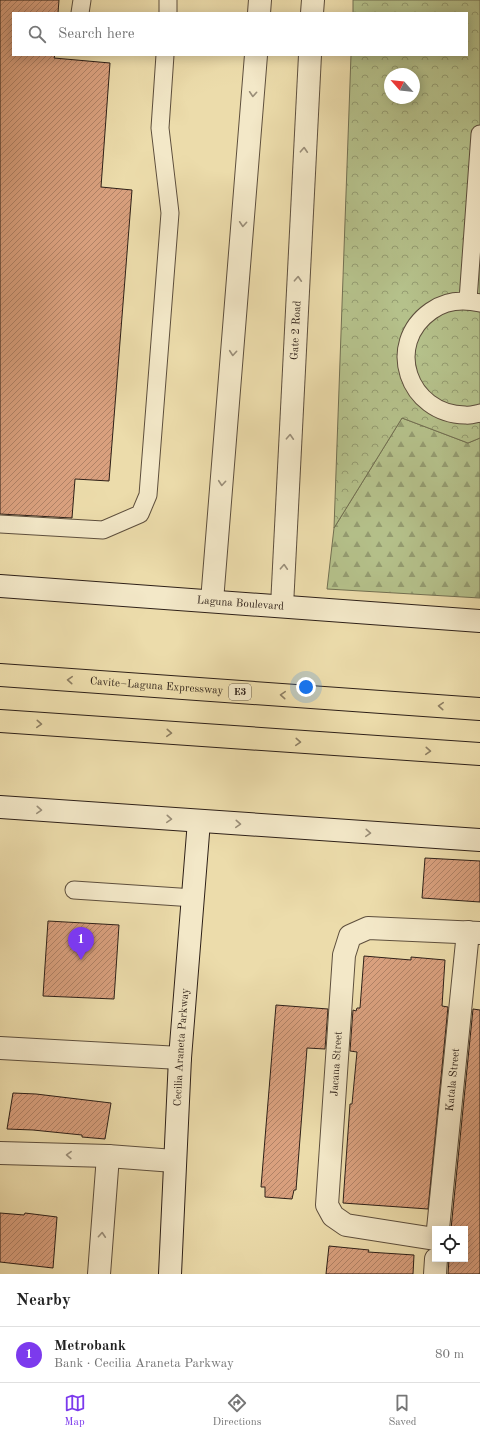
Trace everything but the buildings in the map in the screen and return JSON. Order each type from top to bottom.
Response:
[{"type":"highway","name":"Cavite–Laguna Expressway","points":[[0,675],[480,709]]},
{"type":"highway","points":[[0,721],[480,754]]},
{"type":"street","points":[[259,12],[260,0]]},
{"type":"street","points":[[312,12],[313,0]]},
{"type":"street","points":[[212,601],[256,56]]},
{"type":"street","name":"Gate 2 Road","points":[[282,606],[310,56]]},
{"type":"street","name":"Laguna Boulevard","points":[[0,586],[480,621]]},
{"type":"street","points":[[0,807],[480,840]]},
{"type":"street","name":"Cecilia Araneta Parkway","points":[[170,1274],[174,1161],[180,1058],[199,821]]},
{"type":"street","name":"Jacana Street","points":[[432,1239],[346,1225],[333,1216],[327,1205],[344,955],[350,936],[368,928],[474,932]]},
{"type":"street","name":"Katala Street","points":[[438,1226],[474,932]]},
{"type":"street","points":[[0,1048],[180,1058]]},
{"type":"street","points":[[0,1153],[108,1156],[174,1161]]},
{"type":"street","points":[[99,1274],[108,1156]]},
{"type":"street","points":[[435,1274],[436,1262]]},
{"type":"lane","points":[[80,12],[82,0]]},
{"type":"lane","points":[[168,0],[168,12]]},
{"type":"lane","points":[[0,524],[104,530],[140,514],[148,495],[170,213],[160,128],[165,56]]},
{"type":"lane","points":[[480,134],[474,301],[452,301],[438,306],[425,315],[415,327],[408,341],[406,356],[408,372],[413,386],[423,399],[435,408],[450,414],[466,416],[480,413]]},
{"type":"lane","points":[[74,890],[194,898]]},
{"type":"green space","points":[[353,0],[480,0],[480,438],[468,443],[402,418],[334,528],[351,56],[468,56],[468,12],[353,12]]},
{"type":"green space","points":[[402,418],[468,443],[480,438],[480,598],[327,589],[334,528]]},
{"type":"place","name":"Metrobank","points":[[81,960]]}]
